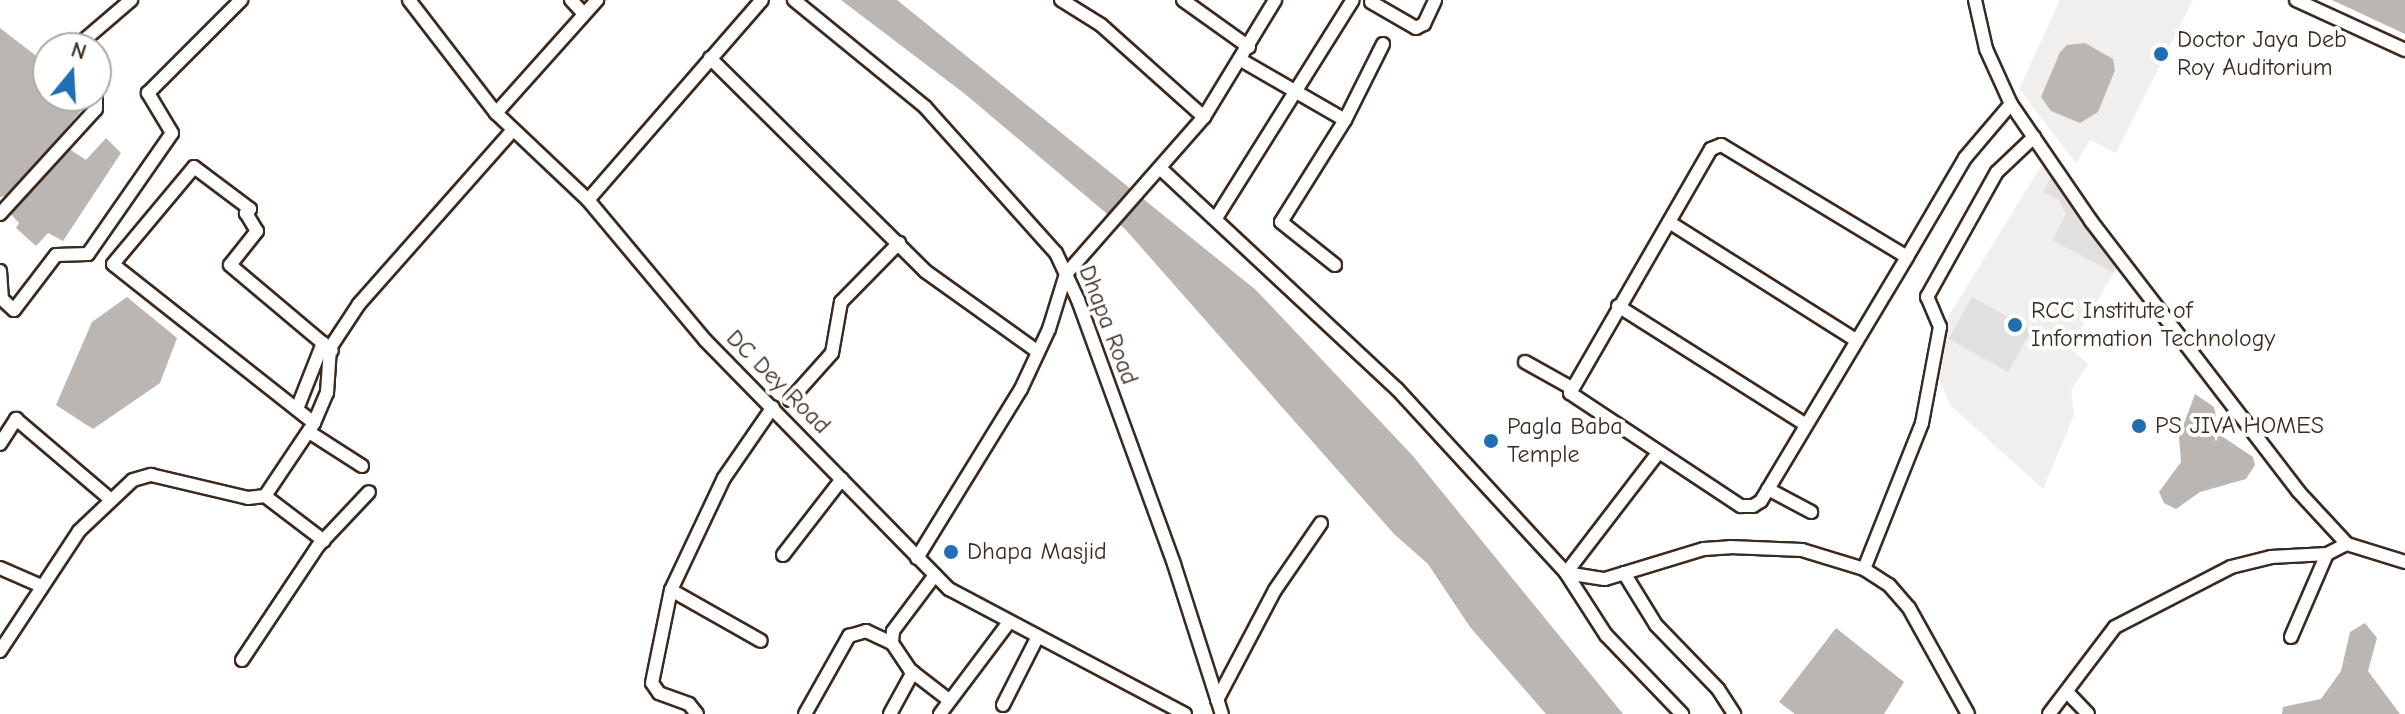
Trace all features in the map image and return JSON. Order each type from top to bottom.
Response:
[{"type":"street","points":[[94,32],[131,0]]},
{"type":"street","points":[[0,271],[2,299],[14,310],[56,255],[88,254],[94,248],[172,133],[148,93],[241,0]]},
{"type":"street","name":"DC Dey Road","points":[[409,0],[496,113],[588,200],[705,340],[935,575],[1037,638],[1185,714]]},
{"type":"street","points":[[571,0],[584,14]]},
{"type":"street","points":[[496,113],[597,0]]},
{"type":"street","points":[[588,200],[762,0]]},
{"type":"street","name":"Dhapa Road","points":[[794,0],[925,107],[1017,204],[1066,274],[1174,564],[1222,714]]},
{"type":"street","points":[[1061,0],[1101,25],[1204,117]]},
{"type":"street","points":[[1183,0],[1249,47]]},
{"type":"street","points":[[917,558],[1021,389],[1066,274],[1204,117],[1275,0]]},
{"type":"street","points":[[1216,218],[1353,0]]},
{"type":"street","points":[[1370,1],[1416,28],[1424,24],[1435,0]]},
{"type":"street","points":[[1975,0],[1986,49],[2011,104],[2091,221],[2289,479],[2347,544],[2405,562]]},
{"type":"street","points":[[2296,0],[2405,50]]},
{"type":"street","points":[[1335,265],[1281,222],[1345,120],[1383,44]]},
{"type":"street","points":[[710,58],[925,271],[1038,352]]},
{"type":"street","points":[[1241,60],[1297,89],[1345,120]]},
{"type":"street","points":[[1525,362],[1570,387],[1576,401],[1741,506],[1753,506],[1768,489],[1965,158],[2011,104]]},
{"type":"street","points":[[3,212],[93,112]]},
{"type":"street","points":[[297,409],[328,347],[359,304],[513,130]]},
{"type":"street","points":[[1864,569],[1922,423],[1940,340],[1940,327],[1927,297],[1997,172],[2034,137]]},
{"type":"street","points":[[1570,387],[1711,149],[1721,145],[1907,257]]},
{"type":"street","points":[[328,347],[230,265],[257,231],[246,213],[250,209],[194,167],[113,264],[297,409],[312,428],[362,466]]},
{"type":"street","points":[[1161,169],[1430,422],[1566,573],[1606,635],[1682,714]]},
{"type":"street","points":[[1669,222],[1857,341]]},
{"type":"street","points":[[790,400],[832,353],[841,302],[899,243]]},
{"type":"street","points":[[1618,306],[1806,425]]},
{"type":"street","points":[[265,496],[312,428],[327,393],[328,347]]},
{"type":"street","points":[[697,714],[689,704],[659,693],[652,683],[671,590],[724,478],[773,407]]},
{"type":"street","points":[[0,444],[16,419],[110,499]]},
{"type":"street","points":[[1566,573],[1658,453]]},
{"type":"street","points":[[0,651],[79,531],[133,480],[151,475],[248,498],[265,496],[324,541]]},
{"type":"street","points":[[783,555],[842,479]]},
{"type":"street","points":[[1768,489],[1811,512]]},
{"type":"street","points":[[242,660],[324,541],[369,492]]},
{"type":"street","points":[[1217,700],[1275,590],[1321,523]]},
{"type":"street","points":[[2049,714],[2115,627],[2231,567],[2271,557],[2327,554],[2347,544]]},
{"type":"street","points":[[1566,573],[1605,579],[1704,549],[1730,547],[1802,550],[1864,569],[1889,585],[1909,608],[1968,714]]},
{"type":"street","points":[[2291,637],[2327,554]]},
{"type":"street","points":[[0,568],[41,586]]},
{"type":"street","points":[[1624,573],[1656,625],[1718,689],[1734,714]]},
{"type":"street","points":[[892,643],[893,631],[935,575]]},
{"type":"street","points":[[671,590],[761,641]]},
{"type":"street","points":[[940,714],[1009,622]]},
{"type":"street","points":[[805,714],[849,636],[866,631],[892,643],[913,672],[949,700]]},
{"type":"street","points":[[1003,705],[1037,638]]},
{"type":"street","points":[[890,714],[913,672]]},
{"type":"street","points":[[2067,692],[2088,714]]},
{"type":"shaded area","points":[[841,0],[897,0],[1256,290],[1412,455],[1623,714],[1546,714],[1470,627],[1428,564],[1394,534],[1125,229],[965,94]]},
{"type":"shaded area","points":[[2060,0],[2193,0],[2116,153],[2090,140],[2076,163],[2019,89]]},
{"type":"shaded area","points":[[2332,0],[2405,0],[2405,34]]},
{"type":"shaded area","points":[[0,28],[32,53],[32,112],[80,112],[10,195],[0,197]]},
{"type":"shaded area","points":[[2085,43],[2113,59],[2115,70],[2098,112],[2080,123],[2051,111],[2041,97],[2060,52],[2067,45]]},
{"type":"shaded area","points":[[106,138],[121,153],[63,241],[48,233],[36,246],[16,228],[19,223],[10,213],[65,146],[86,160]]},
{"type":"shaded area","name":"RCC Institute of Information Technology","points":[[2043,163],[2118,266],[2070,348],[2088,364],[2071,390],[2074,415],[2043,489],[1950,405],[1937,373],[1945,322]]},
{"type":"shaded area","points":[[2050,179],[2057,180],[2115,260],[2114,273],[2052,240],[2066,214],[2058,199],[2043,192]]},
{"type":"shaded area","points":[[127,297],[177,338],[160,383],[93,429],[56,405],[92,322]]},
{"type":"shaded area","points":[[1972,297],[2031,330],[2008,372],[1949,339]]},
{"type":"shaded area","points":[[2195,394],[2214,407],[2220,435],[2253,457],[2255,465],[2246,479],[2200,492],[2176,509],[2164,503],[2159,492],[2181,462],[2179,437]]},
{"type":"shaded area","points":[[2365,623],[2377,638],[2368,671],[2400,714],[2282,714],[2283,707],[2321,699],[2341,671],[2350,632]]},
{"type":"shaded area","points":[[1836,628],[1904,682],[1884,714],[1795,714],[1779,702]]},
{"type":"place","name":"Doctor Jaya Deb Roy Auditorium","points":[[2161,54]]},
{"type":"place","name":"RCC Institute of Information Technology","points":[[2015,325]]},
{"type":"place","name":"PS JIVA HOMES","points":[[2139,426]]},
{"type":"place","name":"Pagla Baba Temple","points":[[1491,441]]},
{"type":"place","name":"Dhapa Masjid","points":[[951,552]]}]
